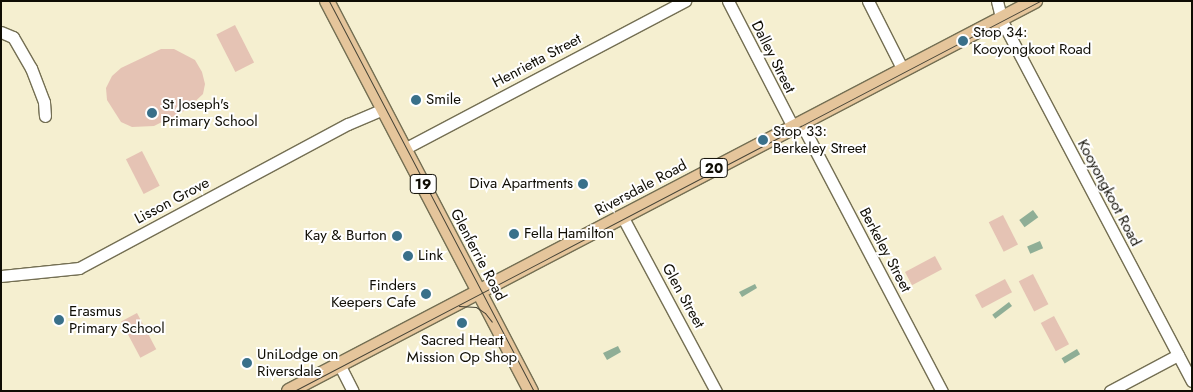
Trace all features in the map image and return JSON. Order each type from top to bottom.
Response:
[{"type":"main road","name":"Glenferrie Road","points":[[327,1],[531,391]]},
{"type":"main road","name":"Riversdale Road","points":[[289,391],[1035,1]]},
{"type":"street","name":"Henrietta Street","points":[[404,149],[685,1]]},
{"type":"street","name":"Dalley Street","points":[[728,1],[797,125]]},
{"type":"street","points":[[868,1],[903,70]]},
{"type":"street","name":"Kooyongkoot Road","points":[[997,1],[1002,19],[1192,381]]},
{"type":"street","points":[[1,32],[10,34],[16,40],[31,68],[44,102],[45,116]]},
{"type":"street","name":"Lisson Grove","points":[[1,276],[79,268],[382,106]]},
{"type":"street","name":"Berkeley Street","points":[[797,125],[942,391]]},
{"type":"street","name":"Glen Street","points":[[622,216],[716,391]]},
{"type":"street","points":[[1110,391],[1178,355]]},
{"type":"street","points":[[339,364],[353,391]]},
{"type":"shaded area","points":[[235,25],[254,62],[235,72],[216,35]]},
{"type":"shaded area","points":[[161,49],[174,49],[195,60],[202,72],[205,84],[203,94],[186,110],[154,126],[132,127],[121,122],[107,100],[106,88],[112,76],[121,68]]},
{"type":"shaded area","points":[[142,151],[160,186],[144,194],[126,159]]},
{"type":"shaded area","points":[[1033,210],[1038,217],[1025,227],[1019,220]]},
{"type":"shaded area","points":[[1003,215],[1018,244],[1004,252],[989,222]]},
{"type":"shaded area","points":[[1040,241],[1043,248],[1030,254],[1027,246]]},
{"type":"shaded area","points":[[935,256],[942,269],[912,285],[905,272]]},
{"type":"shaded area","points":[[1033,274],[1048,304],[1034,312],[1019,281]]},
{"type":"shaded area","points":[[1005,279],[1012,292],[982,308],[975,295]]},
{"type":"shaded area","points":[[755,284],[757,288],[742,297],[739,292]]},
{"type":"shaded area","points":[[1009,302],[1012,306],[995,319],[992,315]]},
{"type":"shaded area","points":[[137,313],[156,349],[140,358],[121,321]]},
{"type":"shaded area","points":[[1054,316],[1069,344],[1056,351],[1041,323]]},
{"type":"shaded area","points":[[618,346],[621,352],[607,360],[603,353]]},
{"type":"shaded area","points":[[1077,349],[1080,354],[1065,363],[1062,358]]},
{"type":"tram line","points":[[329,1],[534,391]]},
{"type":"tram line","points":[[294,391],[1040,1]]},
{"type":"tram line","points":[[459,306],[476,307],[485,313],[492,322]]},
{"type":"place","name":"Stop 34: Kooyongkoot Road","points":[[963,41]]},
{"type":"place","name":"Smile","points":[[416,100]]},
{"type":"place","name":"St Joseph's Primary School","points":[[152,113]]},
{"type":"place","name":"Stop 33: Berkeley Street","points":[[763,140]]},
{"type":"place","name":"Diva Apartments","points":[[583,184]]},
{"type":"place","name":"Fella Hamilton","points":[[514,234]]},
{"type":"place","name":"Kay & Burton","points":[[397,236]]},
{"type":"place","name":"Link","points":[[408,256]]},
{"type":"place","name":"Finders Keepers Cafe","points":[[426,294]]},
{"type":"place","name":"Erasmus Primary School","points":[[59,320]]},
{"type":"place","name":"Sacred Heart Mission Op Shop","points":[[462,323]]},
{"type":"place","name":"UniLodge on Riversdale","points":[[247,363]]}]
